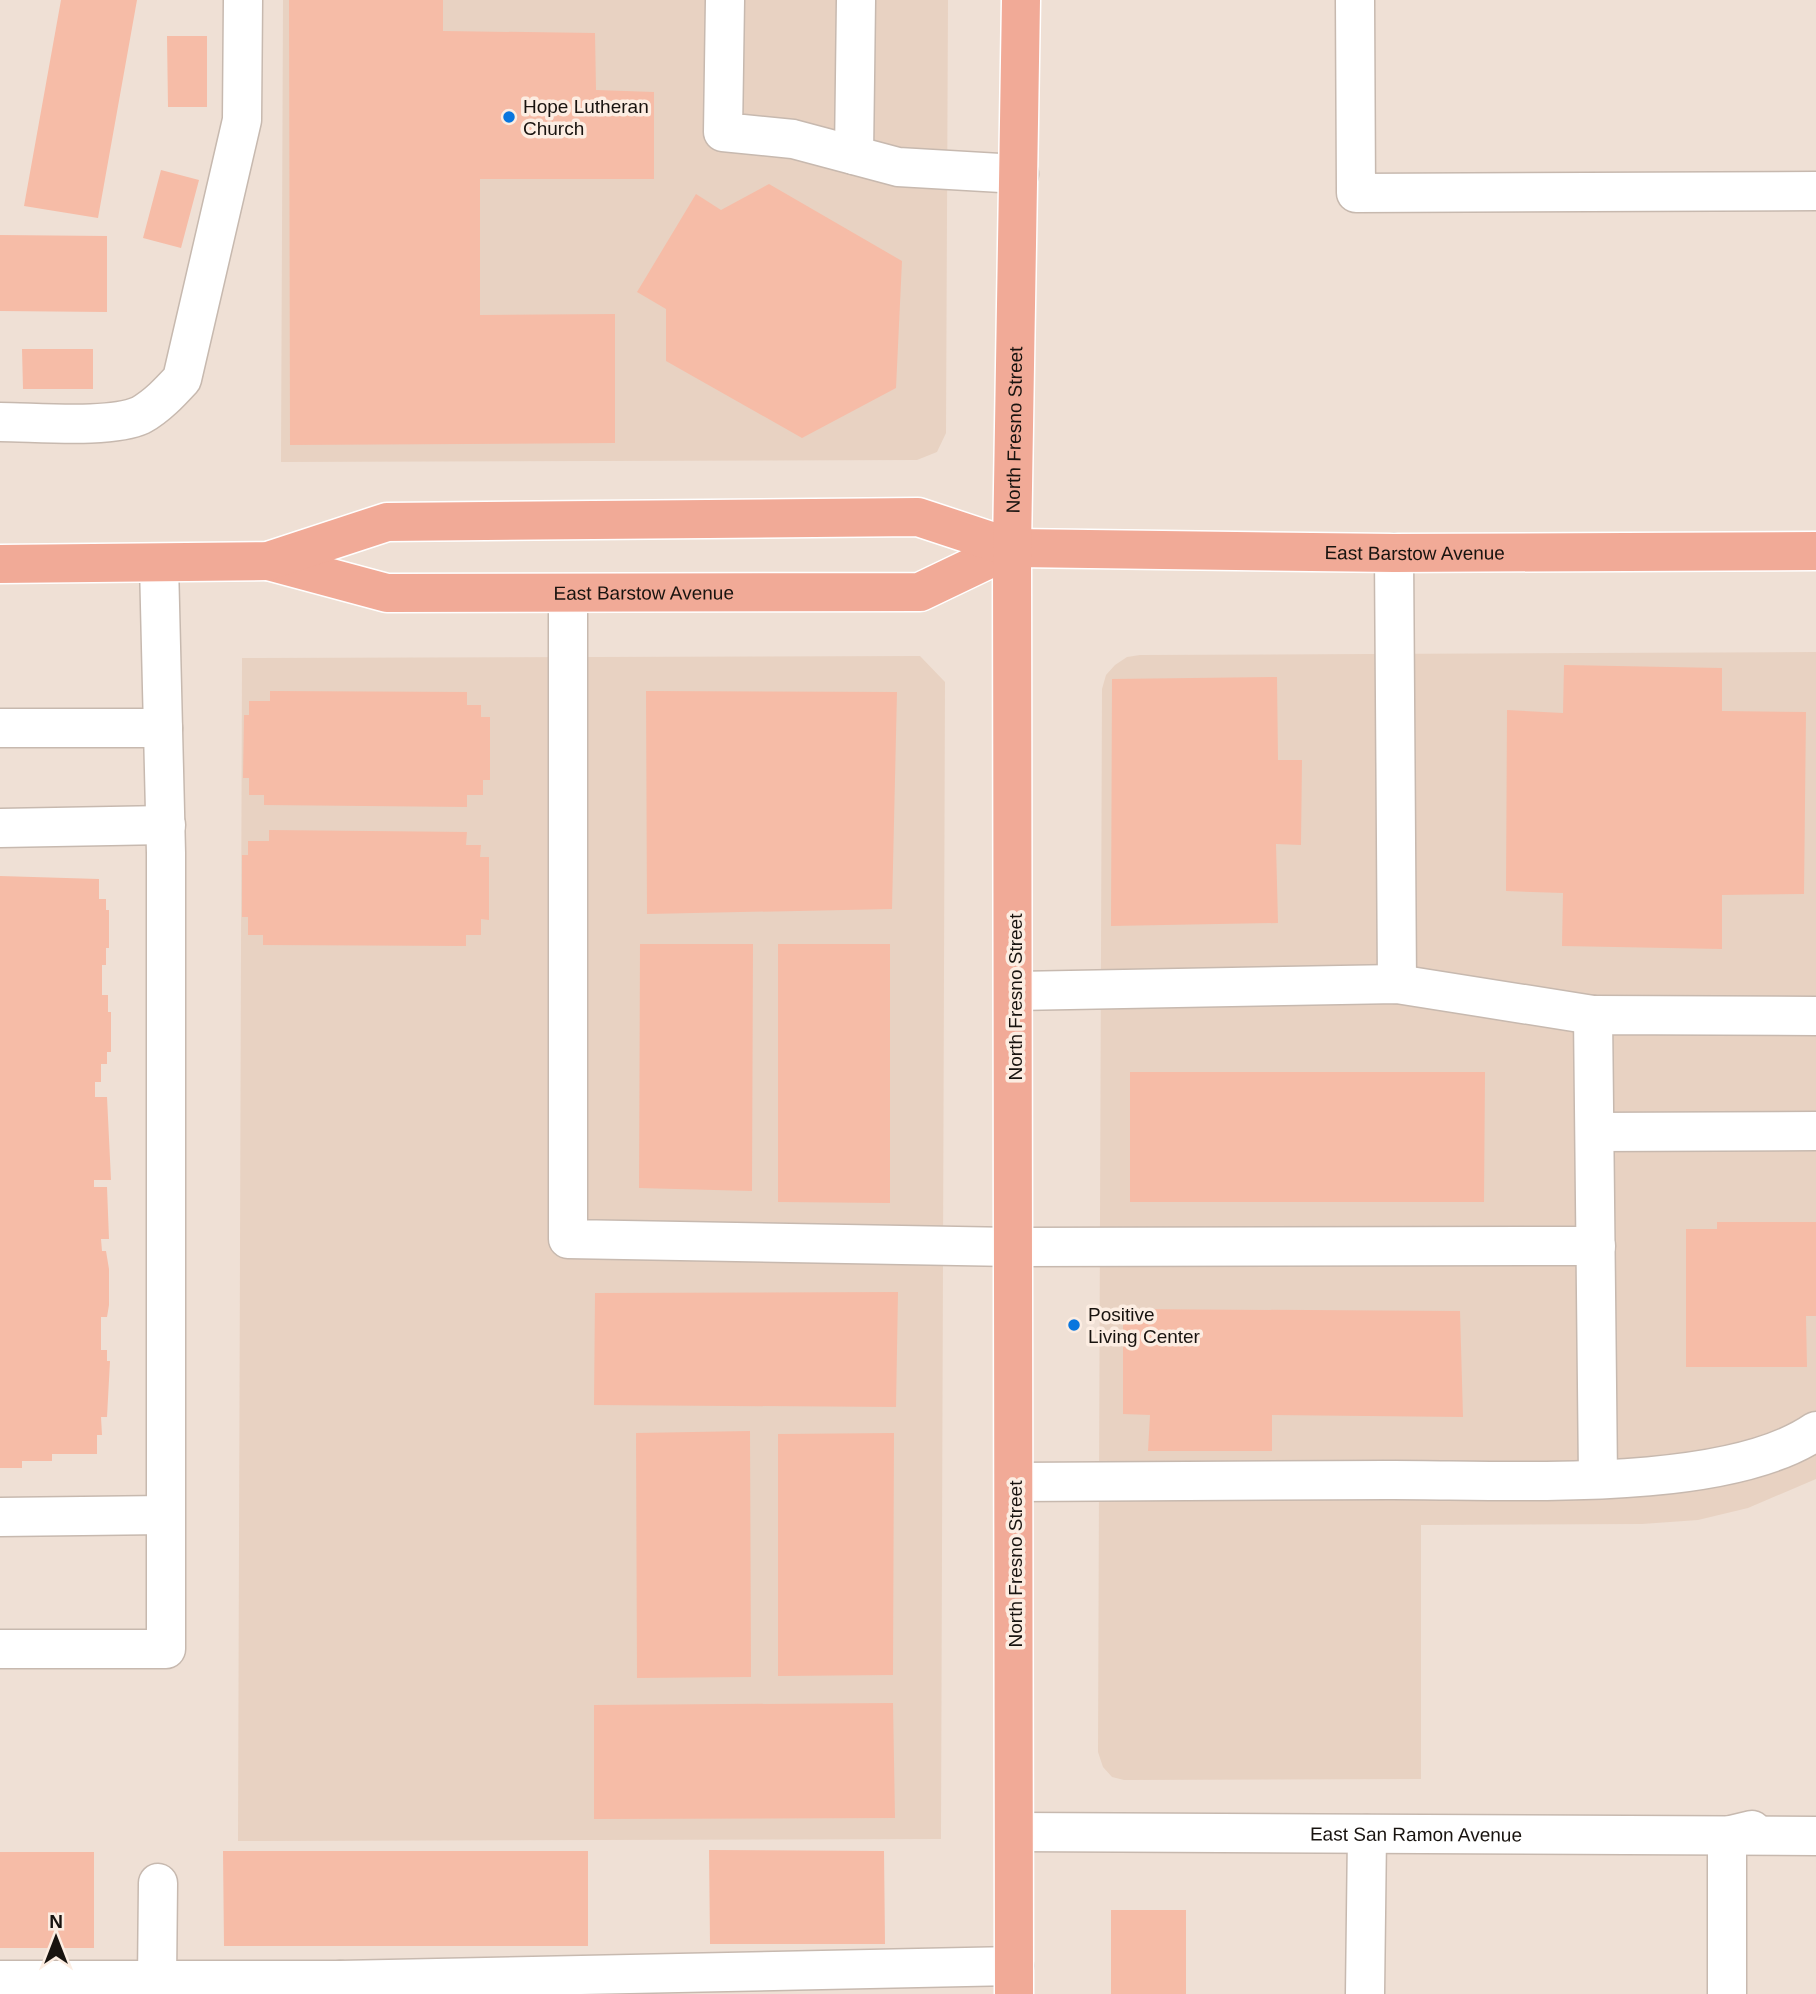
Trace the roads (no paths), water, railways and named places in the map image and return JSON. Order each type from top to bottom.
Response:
[{"type":"main road","name":"North Fresno Street","points":[[1014,1980],[1015,991],[1012,548],[1021,0]]},
{"type":"main road","name":"East Barstow Avenue","points":[[0,564],[268,561],[387,522],[919,517],[1012,548],[1394,553],[1816,551]]},
{"type":"main road","name":"East Barstow Avenue","points":[[268,561],[387,593],[568,595],[920,592],[1012,548]]},
{"type":"street","points":[[0,422],[115,422],[141,415],[165,398],[182,379],[242,120],[243,0]]},
{"type":"street","points":[[725,0],[723,132],[793,139],[898,167],[1019,174]]},
{"type":"street","points":[[854,155],[856,0]]},
{"type":"street","points":[[1355,0],[1356,193],[1816,191]]},
{"type":"street","points":[[1394,553],[1397,984]]},
{"type":"street","points":[[0,1649],[166,1649],[166,825],[159,564]]},
{"type":"street","points":[[568,595],[568,1239],[1013,1247],[1596,1246]]},
{"type":"street","points":[[0,728],[163,728]]},
{"type":"street","points":[[0,828],[166,825]]},
{"type":"street","points":[[1015,991],[1397,984],[1594,1015],[1816,1016]]},
{"type":"street","points":[[1594,1015],[1598,1478]]},
{"type":"street","points":[[1595,1132],[1816,1131]]},
{"type":"street","points":[[1015,1482],[1598,1478],[1696,1472],[1794,1446],[1816,1431]]},
{"type":"street","points":[[0,1517],[165,1516]]},
{"type":"street","points":[[1727,1994],[1727,1836],[1816,1814]]},
{"type":"street","name":"East San Ramon Avenue","points":[[1015,1832],[1816,1836]]},
{"type":"street","points":[[1365,1994],[1367,1834]]},
{"type":"street","points":[[157,1980],[158,1882]]},
{"type":"street","points":[[0,1980],[157,1980],[340,1987],[1014,1980]]},
{"type":"place","name":"Hope Lutheran Church","points":[[509,117]]},
{"type":"place","name":"Positive Living Center","points":[[1074,1325]]}]
